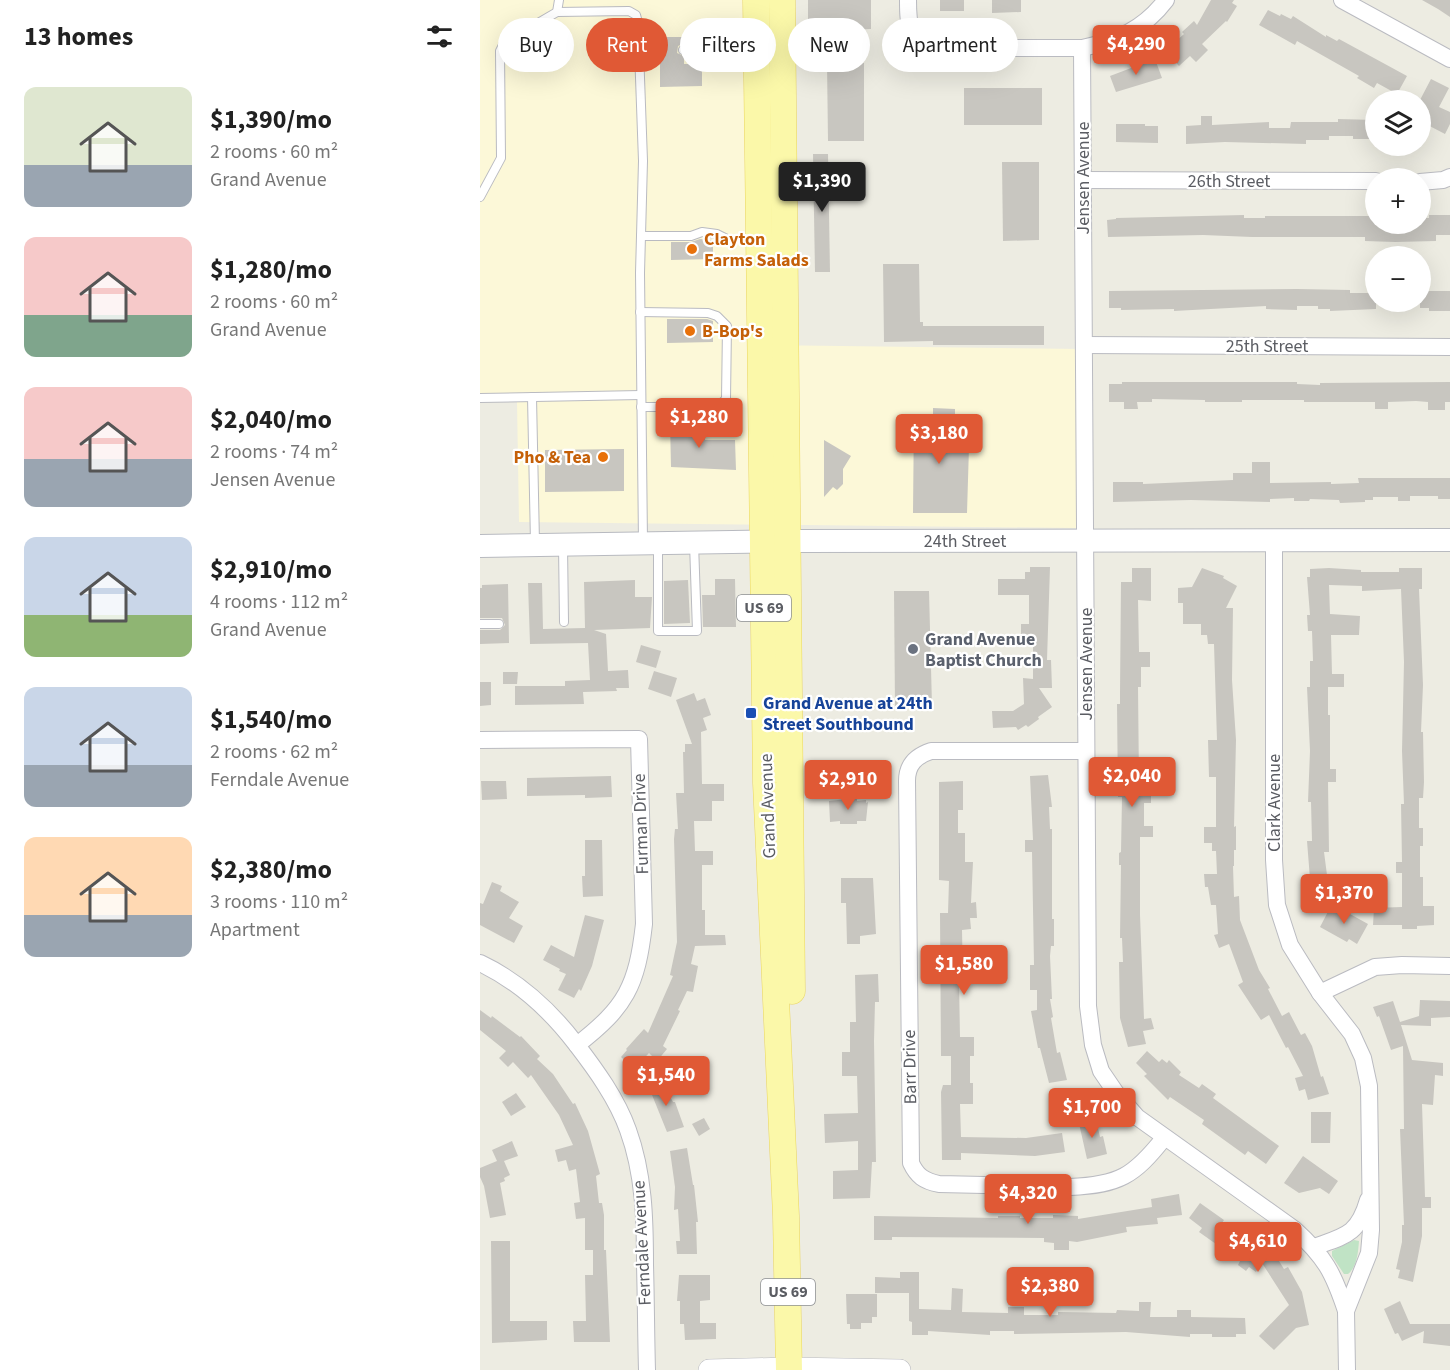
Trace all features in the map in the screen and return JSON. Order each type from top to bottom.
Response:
[{"type":"main road","name":"Grand Avenue","points":[[756,0],[766,783],[786,1216],[789,1369]]},
{"type":"main road","name":"Grand Avenue","points":[[782,0],[793,979],[786,1216]]},
{"type":"main road","name":"24th Street","points":[[480,546],[788,541],[1450,540]]},
{"type":"street","points":[[908,0],[911,32],[921,42],[935,48],[1082,48],[1104,44],[1128,33],[1148,20],[1166,0]]},
{"type":"street","points":[[1342,0],[1450,59]]},
{"type":"street","name":"Jensen Avenue","points":[[1082,48],[1088,1006],[1093,1045],[1101,1071],[1137,1117],[1294,1229],[1314,1247],[1333,1274],[1346,1311]]},
{"type":"street","points":[[1431,181],[1450,177]]},
{"type":"street","name":"26th Street","points":[[1083,180],[1365,181]]},
{"type":"street","name":"25th Street","points":[[1084,345],[1450,347]]},
{"type":"street","name":"Clark Avenue","points":[[1274,540],[1274,884],[1282,923],[1290,945],[1320,993],[1352,1034],[1363,1058],[1369,1086],[1372,1185],[1369,1253],[1346,1311],[1347,1370]]},
{"type":"street","name":"Furman Drive","points":[[480,740],[639,739],[644,924],[641,951],[634,979],[618,1007],[600,1027],[577,1045]]},
{"type":"street","name":"Barr Drive","points":[[1086,751],[931,751],[919,755],[911,762],[907,780],[911,1163],[916,1173],[926,1181],[939,1184],[1092,1186],[1113,1182],[1130,1173],[1147,1160],[1164,1138]]},
{"type":"street","name":"Ferndale Avenue","points":[[480,963],[506,977],[528,993],[555,1018],[604,1084],[627,1128],[635,1153],[644,1205],[647,1370]]},
{"type":"street","points":[[1320,993],[1350,977],[1374,968],[1402,965],[1450,966]]},
{"type":"street","name":"Clark Avenue","points":[[1314,1247],[1344,1236],[1357,1227],[1365,1210],[1372,1185]]},
{"type":"street","points":[[709,1370],[900,1370]]},
{"type":"lane","points":[[557,12],[559,0]]},
{"type":"lane","points":[[480,198],[501,158],[500,51],[504,43],[557,12],[629,11],[636,15],[636,18]]},
{"type":"lane","points":[[640,72],[642,120],[640,395],[658,631],[697,631],[694,543]]},
{"type":"lane","points":[[641,236],[691,236],[702,232],[717,234],[731,241]]},
{"type":"lane","points":[[640,312],[708,312],[717,316],[727,326],[726,399],[717,408],[641,407]]},
{"type":"lane","points":[[480,398],[640,395]]},
{"type":"lane","points":[[532,397],[535,545]]},
{"type":"lane","points":[[563,545],[564,622]]},
{"type":"lane","points":[[480,624],[499,624]]},
{"type":"shaded area","points":[[480,0],[752,0],[752,18],[680,18],[680,72],[753,72],[755,345],[1082,349],[1076,528],[519,522],[517,402],[480,402]]},
{"type":"green space","points":[[1354,1240],[1359,1241],[1356,1259],[1351,1271],[1344,1274],[1332,1256],[1332,1251]]},
{"type":"building","points":[[808,0],[871,0],[871,29],[870,18],[808,18]]},
{"type":"building","points":[[940,0],[964,0],[964,11],[940,11]]},
{"type":"building","points":[[992,0],[1021,0],[1021,12],[992,13]]},
{"type":"building","points":[[1211,0],[1234,0],[1232,3],[1237,6],[1227,22],[1202,44],[1208,50],[1196,62],[1190,56],[1179,66],[1165,51],[1184,34],[1182,32],[1194,21],[1197,25]]},
{"type":"building","points":[[1422,0],[1450,0],[1450,17],[1438,9]]},
{"type":"building","points":[[1268,10],[1291,19],[1293,16],[1326,37],[1326,35],[1337,41],[1339,39],[1407,76],[1399,90],[1390,90],[1377,83],[1374,88],[1357,78],[1359,76],[1297,41],[1295,45],[1259,25]]},
{"type":"building","points":[[668,37],[680,37],[677,53],[680,54],[680,72],[702,72],[702,86],[660,87],[660,72],[668,72]]},
{"type":"building","points":[[1155,59],[1162,78],[1116,92],[1110,76]]},
{"type":"building","points":[[827,72],[864,72],[864,141],[828,141]]},
{"type":"building","points":[[1431,79],[1449,88],[1439,107],[1450,112],[1450,124],[1445,134],[1431,127],[1431,90],[1425,90]]},
{"type":"building","points":[[964,88],[1042,88],[1042,125],[964,125]]},
{"type":"building","points":[[1201,116],[1212,116],[1212,125],[1269,122],[1269,128],[1290,128],[1291,122],[1365,120],[1365,139],[1353,139],[1353,136],[1329,136],[1329,140],[1306,140],[1306,144],[1225,142],[1186,144],[1186,126],[1201,125]]},
{"type":"building","points":[[1116,124],[1158,126],[1158,143],[1116,142]]},
{"type":"building","points":[[813,154],[828,154],[830,272],[815,272]]},
{"type":"building","points":[[1002,162],[1039,162],[1039,240],[1003,241]]},
{"type":"building","points":[[1244,215],[1244,218],[1365,216],[1365,234],[1431,234],[1431,215],[1450,215],[1450,235],[1436,235],[1436,241],[1395,242],[1365,241],[1365,237],[1203,235],[1108,237],[1107,220]]},
{"type":"building","name":"Clayton Farms Salads","points":[[700,239],[713,240],[713,259],[671,260],[671,242],[691,242]]},
{"type":"building","points":[[883,264],[919,264],[920,322],[923,322],[923,326],[1044,326],[1044,345],[933,345],[933,341],[884,342]]},
{"type":"building","points":[[1350,290],[1350,293],[1365,293],[1365,309],[1330,311],[1330,309],[1318,309],[1318,306],[1297,306],[1297,310],[1266,309],[1266,306],[1174,311],[1174,309],[1121,310],[1121,308],[1109,308],[1109,291]]},
{"type":"building","points":[[1431,291],[1450,291],[1450,311],[1431,311]]},
{"type":"building","name":"B-Bop's","points":[[667,319],[713,321],[713,342],[667,343]]},
{"type":"building","points":[[1122,382],[1297,382],[1297,384],[1320,385],[1320,383],[1450,382],[1450,402],[1445,402],[1445,410],[1428,410],[1428,402],[1416,401],[1388,402],[1388,409],[1375,409],[1375,402],[1242,400],[1242,402],[1205,402],[1205,400],[1152,399],[1152,402],[1137,402],[1138,409],[1124,409],[1124,402],[1109,402],[1109,384],[1122,384]]},
{"type":"building","points":[[933,408],[955,409],[955,447],[969,447],[967,513],[913,513],[914,414],[933,414]]},
{"type":"building","points":[[699,421],[699,428],[705,428],[705,440],[735,440],[736,470],[671,467],[670,422]]},
{"type":"building","points":[[824,440],[851,456],[843,469],[843,484],[837,490],[833,487],[824,497]]},
{"type":"building","points":[[624,449],[624,491],[545,492],[545,450]]},
{"type":"building","points":[[1252,462],[1270,462],[1270,483],[1331,482],[1331,484],[1359,483],[1358,478],[1450,478],[1450,499],[1438,499],[1438,496],[1410,496],[1410,501],[1398,501],[1398,497],[1373,497],[1373,500],[1365,500],[1365,502],[1340,503],[1339,500],[1294,501],[1294,498],[1270,499],[1270,502],[1191,500],[1113,502],[1113,482],[1143,482],[1143,484],[1233,480],[1233,473],[1252,473]]},
{"type":"building","points":[[1030,567],[1050,567],[1047,660],[1051,660],[1052,688],[1039,688],[1052,707],[1028,727],[1026,725],[1018,730],[1016,727],[993,728],[992,711],[1013,711],[1024,704],[1023,678],[1033,679],[1033,643],[1029,643],[1029,636],[1021,636],[1021,624],[1029,624],[1029,595],[998,595],[998,579],[1025,579],[1025,572],[1030,572]]},
{"type":"building","points":[[1132,568],[1151,568],[1151,601],[1138,600],[1139,652],[1150,652],[1150,667],[1141,667],[1141,687],[1138,687],[1139,781],[1143,781],[1143,789],[1151,789],[1151,803],[1144,803],[1144,826],[1153,826],[1153,837],[1140,837],[1144,1019],[1151,1018],[1154,1029],[1143,1031],[1146,1044],[1128,1047],[1120,1018],[1119,962],[1123,962],[1122,938],[1120,938],[1121,865],[1119,865],[1119,853],[1121,852],[1122,797],[1118,797],[1117,704],[1120,704],[1121,582],[1132,582]]},
{"type":"building","points":[[1202,568],[1224,576],[1223,578],[1237,586],[1226,608],[1233,608],[1232,680],[1236,740],[1234,897],[1239,896],[1240,920],[1259,970],[1270,988],[1268,989],[1282,1016],[1289,1012],[1301,1035],[1305,1033],[1312,1046],[1321,1077],[1323,1076],[1329,1094],[1308,1100],[1305,1089],[1299,1091],[1295,1078],[1303,1076],[1288,1047],[1286,1048],[1269,1015],[1261,1020],[1238,985],[1243,982],[1229,944],[1219,948],[1214,935],[1218,934],[1216,905],[1211,905],[1208,887],[1205,887],[1204,874],[1217,874],[1216,851],[1212,851],[1212,843],[1204,843],[1204,827],[1216,827],[1216,777],[1209,777],[1208,740],[1217,740],[1214,644],[1208,644],[1207,635],[1201,635],[1201,624],[1183,624],[1183,603],[1178,603],[1178,588],[1192,587]]},
{"type":"building","points":[[1399,568],[1422,568],[1422,589],[1419,589],[1424,782],[1423,798],[1419,798],[1419,828],[1423,828],[1423,846],[1420,846],[1420,877],[1423,877],[1423,906],[1434,906],[1434,925],[1417,926],[1417,929],[1402,929],[1402,925],[1373,925],[1374,908],[1402,907],[1402,873],[1396,873],[1396,862],[1402,862],[1401,804],[1404,804],[1402,751],[1404,662],[1401,589],[1362,591],[1362,586],[1329,585],[1330,614],[1360,616],[1359,635],[1331,635],[1332,674],[1344,674],[1344,687],[1328,687],[1330,769],[1336,769],[1336,782],[1328,782],[1329,852],[1324,852],[1327,875],[1332,874],[1334,886],[1328,887],[1330,902],[1312,904],[1307,841],[1312,841],[1311,802],[1308,802],[1310,751],[1307,687],[1310,687],[1310,661],[1313,661],[1312,631],[1308,631],[1307,615],[1310,615],[1307,577],[1310,577],[1310,569],[1361,570],[1361,572],[1399,572]]},
{"type":"building","points":[[715,579],[735,579],[736,627],[703,627],[702,595],[715,595]]},
{"type":"building","points":[[635,580],[635,597],[652,597],[650,628],[594,630],[606,634],[608,671],[628,670],[629,688],[616,688],[617,691],[583,692],[584,704],[515,705],[515,686],[565,686],[565,681],[590,680],[588,643],[530,644],[528,583],[542,583],[543,629],[585,628],[584,582]]},
{"type":"building","points":[[688,580],[690,623],[664,624],[664,581]]},
{"type":"building","points":[[508,584],[509,643],[480,644],[480,630],[500,630],[505,625],[502,618],[480,618],[480,588],[482,585]]},
{"type":"building","name":"Grand Avenue Baptist Church","points":[[894,591],[929,591],[932,706],[895,706]]},
{"type":"building","points":[[641,645],[661,651],[656,668],[636,662]]},
{"type":"building","points":[[654,671],[677,678],[671,697],[648,689]]},
{"type":"building","points":[[503,672],[518,672],[517,684],[503,684]]},
{"type":"building","points":[[480,682],[491,682],[491,705],[480,706]]},
{"type":"building","points":[[694,693],[697,701],[705,698],[711,715],[703,718],[707,730],[701,732],[702,784],[724,784],[724,801],[712,801],[712,821],[694,821],[695,851],[713,851],[713,865],[702,865],[702,910],[705,910],[705,935],[725,935],[726,945],[695,946],[691,964],[698,966],[693,992],[687,991],[678,1010],[680,1011],[663,1046],[667,1049],[657,1061],[649,1053],[634,1069],[621,1057],[644,1029],[648,1033],[673,976],[670,975],[677,942],[674,839],[675,829],[678,829],[676,793],[684,793],[683,752],[685,752],[685,744],[692,744],[676,700]]},
{"type":"building","points":[[1048,775],[1052,807],[1049,807],[1050,829],[1052,829],[1052,919],[1054,919],[1054,946],[1051,946],[1050,956],[1052,999],[1050,999],[1053,1017],[1051,1018],[1057,1053],[1060,1052],[1067,1080],[1049,1083],[1040,1048],[1038,1048],[1031,1011],[1037,1010],[1037,990],[1030,990],[1030,965],[1034,965],[1032,852],[1025,852],[1025,840],[1033,840],[1030,776]]},
{"type":"building","points":[[611,776],[612,797],[527,796],[527,778]]},
{"type":"building","points":[[481,781],[506,781],[507,799],[482,800]]},
{"type":"building","points":[[963,781],[963,810],[958,810],[958,833],[965,833],[965,862],[973,862],[971,903],[976,902],[977,918],[970,918],[971,929],[962,930],[963,982],[959,982],[960,1037],[974,1037],[974,1056],[970,1056],[973,1104],[960,1104],[961,1137],[1026,1138],[1062,1133],[1065,1152],[1035,1156],[961,1153],[961,1160],[942,1160],[941,1092],[943,1085],[951,1085],[951,1056],[941,1056],[940,913],[948,913],[949,881],[939,880],[939,782]]},
{"type":"building","points":[[857,798],[857,801],[866,800],[866,803],[868,802],[866,821],[857,821],[857,824],[830,822],[829,801]]},
{"type":"building","points":[[585,840],[602,840],[603,896],[583,897]]},
{"type":"building","points":[[841,878],[873,878],[876,934],[860,936],[860,944],[847,944],[846,903],[841,903]]},
{"type":"building","points":[[492,882],[502,886],[500,891],[519,902],[509,918],[523,926],[514,943],[480,925],[480,903],[483,904]]},
{"type":"building","points":[[1332,904],[1368,924],[1357,944],[1349,939],[1347,942],[1320,927]]},
{"type":"building","points":[[585,915],[604,920],[592,966],[581,991],[579,989],[574,998],[558,990],[566,974],[543,960],[551,945],[574,957]]},
{"type":"building","points":[[878,974],[879,1002],[875,1002],[874,1041],[876,1162],[872,1162],[870,1198],[833,1199],[833,1171],[858,1170],[858,1141],[825,1143],[824,1114],[858,1113],[857,1076],[842,1076],[842,1052],[850,1052],[850,1022],[856,1022],[855,975]]},
{"type":"building","points":[[1420,1000],[1450,1001],[1450,1017],[1431,1018],[1431,1026],[1401,1025],[1412,1060],[1443,1063],[1443,1076],[1435,1075],[1433,1105],[1422,1104],[1425,1197],[1431,1197],[1431,1208],[1422,1208],[1422,1236],[1413,1282],[1398,1278],[1400,1270],[1396,1269],[1402,1242],[1402,1225],[1404,1225],[1400,1129],[1404,1129],[1403,1046],[1391,1050],[1379,1016],[1377,1017],[1373,1007],[1393,1001],[1400,1022],[1419,1016]]},
{"type":"building","points":[[480,1010],[521,1036],[540,1056],[537,1059],[553,1074],[573,1104],[575,1103],[588,1131],[600,1174],[596,1176],[599,1203],[602,1203],[604,1215],[610,1342],[574,1342],[573,1321],[586,1321],[585,1275],[593,1275],[593,1250],[585,1250],[585,1218],[576,1219],[574,1203],[580,1202],[576,1169],[569,1171],[566,1160],[558,1162],[555,1150],[573,1145],[559,1115],[531,1075],[528,1078],[513,1062],[508,1067],[499,1058],[506,1051],[480,1030]]},
{"type":"building","points":[[1147,1051],[1159,1062],[1162,1059],[1167,1063],[1169,1060],[1181,1072],[1179,1075],[1199,1088],[1202,1084],[1216,1094],[1213,1098],[1279,1146],[1266,1164],[1248,1151],[1245,1155],[1202,1124],[1204,1120],[1170,1097],[1168,1100],[1144,1076],[1147,1074],[1136,1063]]},
{"type":"building","points":[[661,1079],[675,1102],[684,1127],[667,1132],[648,1085]]},
{"type":"building","points":[[516,1093],[526,1107],[511,1116],[502,1102]]},
{"type":"building","points":[[1311,1112],[1331,1112],[1330,1143],[1311,1143]]},
{"type":"building","points":[[1092,1116],[1095,1129],[1098,1128],[1100,1137],[1103,1136],[1107,1154],[1087,1159],[1078,1119]]},
{"type":"building","points":[[704,1118],[710,1129],[699,1136],[692,1124]]},
{"type":"building","points":[[512,1141],[518,1156],[504,1161],[510,1175],[500,1183],[506,1215],[490,1218],[480,1168],[497,1161],[492,1150]]},
{"type":"building","points":[[687,1148],[698,1222],[696,1222],[697,1254],[677,1254],[676,1241],[680,1241],[678,1209],[674,1210],[675,1187],[670,1151]]},
{"type":"building","points":[[1303,1156],[1338,1181],[1329,1194],[1320,1188],[1299,1193],[1284,1183]]},
{"type":"building","points":[[1179,1194],[1182,1215],[1157,1218],[1158,1224],[1126,1227],[1127,1232],[1077,1242],[1069,1241],[1069,1250],[1054,1250],[1054,1243],[1044,1242],[1044,1238],[892,1237],[892,1240],[874,1240],[874,1216],[1053,1218],[1053,1215],[1078,1216],[1078,1219],[1152,1207],[1151,1199]]},
{"type":"building","points":[[1200,1203],[1224,1220],[1222,1223],[1251,1245],[1247,1237],[1279,1261],[1284,1269],[1288,1267],[1302,1292],[1309,1325],[1296,1328],[1274,1350],[1259,1336],[1289,1305],[1262,1263],[1256,1272],[1249,1267],[1246,1271],[1238,1265],[1240,1261],[1199,1232],[1202,1228],[1189,1218]]},
{"type":"building","points":[[491,1241],[510,1241],[510,1321],[547,1321],[547,1340],[492,1343]]},
{"type":"building","points":[[900,1272],[919,1272],[919,1309],[951,1310],[952,1288],[963,1289],[962,1312],[1008,1313],[1008,1307],[1024,1307],[1024,1315],[1058,1315],[1058,1312],[1116,1313],[1117,1310],[1139,1311],[1139,1302],[1151,1302],[1150,1317],[1177,1317],[1177,1310],[1191,1310],[1191,1317],[1245,1318],[1246,1334],[1236,1334],[1236,1337],[1212,1337],[1212,1334],[1190,1334],[1190,1337],[1126,1332],[1014,1334],[1014,1331],[990,1331],[990,1335],[928,1331],[928,1335],[912,1335],[912,1322],[909,1321],[909,1293],[875,1293],[875,1277],[900,1278]]},
{"type":"building","points":[[679,1275],[710,1275],[710,1300],[700,1301],[700,1323],[716,1323],[716,1339],[685,1340],[684,1324],[680,1324],[680,1301],[677,1301]]},
{"type":"building","points":[[846,1294],[877,1294],[877,1317],[872,1317],[872,1323],[861,1323],[861,1329],[850,1329],[850,1324],[847,1324]]},
{"type":"building","points":[[1400,1301],[1410,1324],[1450,1324],[1450,1346],[1423,1343],[1424,1331],[1402,1341],[1398,1333],[1395,1334],[1384,1309]]},
{"type":"place","name":"Clayton Farms Salads","points":[[692,249]]},
{"type":"place","name":"B-Bop's","points":[[690,331]]},
{"type":"place","name":"Pho & Tea","points":[[603,457]]},
{"type":"place","name":"Grand Avenue Baptist Church","points":[[913,649]]},
{"type":"place","name":"Grand Avenue at 24th Street Southbound","points":[[751,713]]}]
